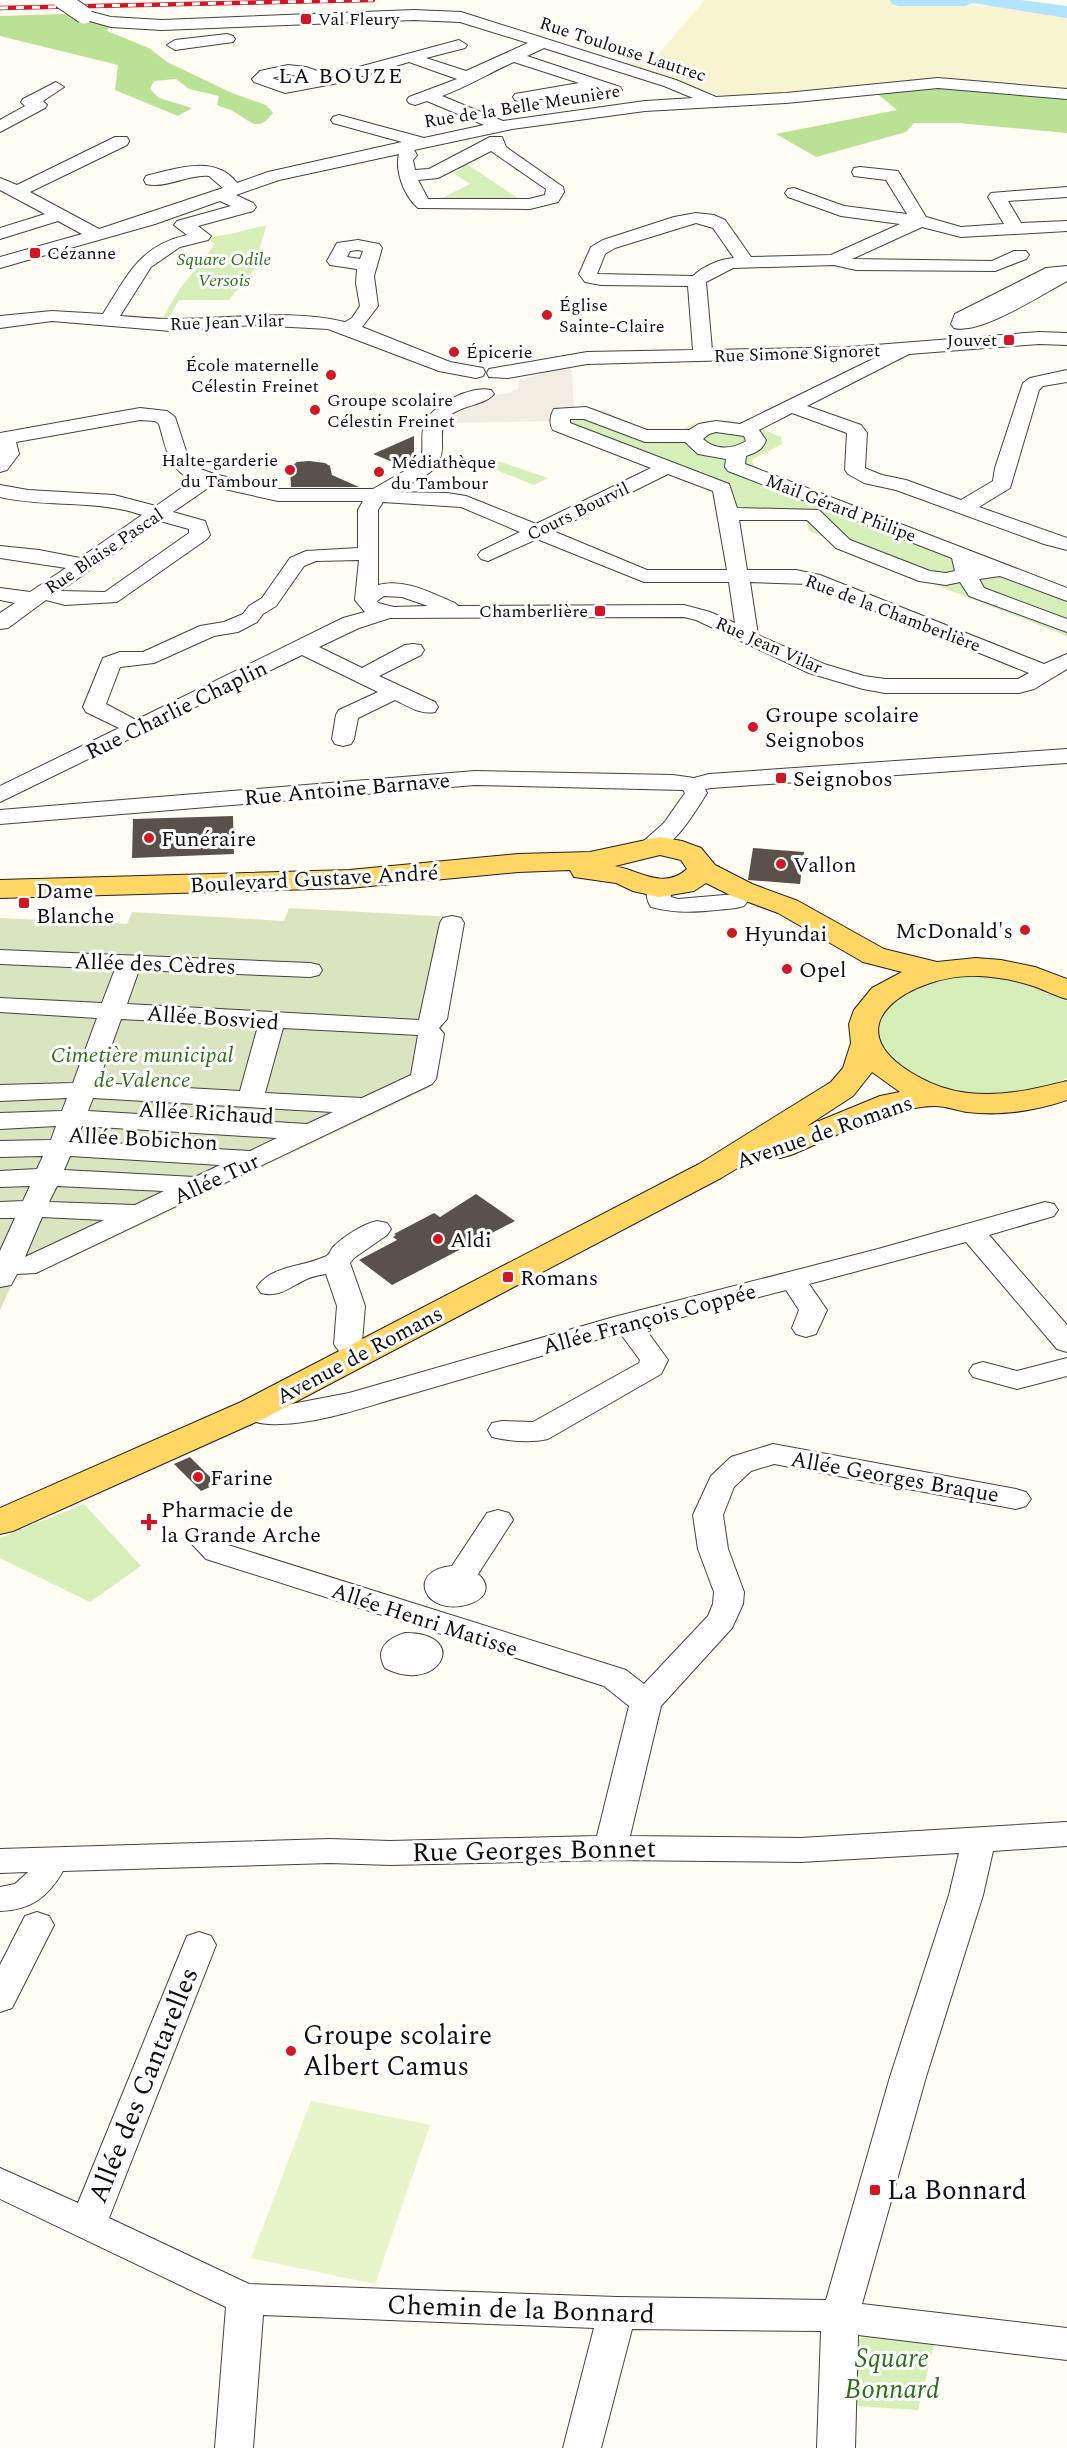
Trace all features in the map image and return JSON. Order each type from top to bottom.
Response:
[{"type":"main road","name":"Boulevard Gustave André","points":[[0,904],[258,894],[588,871],[634,860],[672,847],[742,890],[788,907],[874,956],[937,971]]},
{"type":"main road","name":"Boulevard Gustave André","points":[[634,860],[635,883],[712,894],[777,919],[848,959],[865,972],[880,996]]},
{"type":"main road","name":"Boulevard Gustave André","points":[[0,890],[349,879],[518,863],[634,860]]},
{"type":"main road","points":[[666,888],[687,883],[697,877],[696,861]]},
{"type":"main road","points":[[880,996],[896,986],[937,971],[956,969],[997,969],[1036,977],[1067,990]]},
{"type":"main road","points":[[1036,977],[1067,973]]},
{"type":"main road","name":"Avenue de Romans","points":[[0,1522],[253,1410],[710,1171],[842,1089],[858,1070],[866,1043],[864,1023],[872,1005],[880,996]]},
{"type":"main road","points":[[866,1043],[873,1056],[899,1079],[938,1096],[984,1103],[1031,1101],[1067,1090]]},
{"type":"main road","name":"Avenue de Romans","points":[[710,1171],[788,1145],[891,1103],[938,1096]]},
{"type":"main road","points":[[1031,1101],[1067,1109]]},
{"type":"street","name":"Rue Toulouse Lautrec","points":[[62,0],[84,15],[111,22],[147,25],[297,26],[449,15],[472,19],[670,83],[703,95],[712,101]]},
{"type":"street","points":[[175,45],[297,26],[405,20]]},
{"type":"street","points":[[501,134],[421,98],[462,83],[467,76],[542,43]]},
{"type":"street","points":[[327,80],[459,45]]},
{"type":"street","points":[[512,56],[614,90]]},
{"type":"street","points":[[409,57],[467,76]]},
{"type":"street","name":"Rue de la Belle Meunière","points":[[0,263],[149,220],[274,176],[476,131],[501,134],[645,106],[786,98],[938,83],[1067,94]]},
{"type":"street","points":[[521,97],[591,88],[597,84]]},
{"type":"street","points":[[0,127],[39,105],[29,102],[56,87]]},
{"type":"street","points":[[339,120],[421,142]]},
{"type":"street","points":[[403,147],[409,155],[405,160],[419,201],[431,205],[530,204],[552,198],[555,192],[554,187],[498,149],[501,134]]},
{"type":"street","points":[[409,175],[432,174],[501,134]]},
{"type":"street","points":[[17,192],[121,141]]},
{"type":"street","points":[[109,320],[144,264],[174,243],[202,236],[183,225],[247,207],[226,192],[222,175],[210,171],[152,180]]},
{"type":"street","points":[[860,172],[892,175],[920,221]]},
{"type":"street","points":[[0,183],[95,234]]},
{"type":"street","points":[[1015,229],[997,197],[1067,192]]},
{"type":"street","points":[[794,193],[842,211],[920,221],[961,232],[1067,271]]},
{"type":"street","points":[[0,234],[59,215]]},
{"type":"street","points":[[745,261],[719,224],[708,219],[696,218],[609,244],[597,251],[588,274],[591,278],[601,280],[697,281],[705,274],[730,263],[834,260],[920,221]]},
{"type":"street","points":[[961,232],[1067,226]]},
{"type":"street","points":[[834,260],[856,265],[995,266],[1020,255]]},
{"type":"street","points":[[908,286],[912,265]]},
{"type":"street","points":[[348,328],[358,322],[369,306],[365,293],[365,266]]},
{"type":"street","points":[[748,638],[722,488],[560,426],[561,413],[586,413],[645,436],[694,436],[705,428],[714,426],[745,429],[895,357],[906,348],[960,324],[961,318],[1052,272],[1067,271]]},
{"type":"street","points":[[697,281],[703,355]]},
{"type":"street","name":"Rue Jean Vilar","points":[[0,322],[52,316],[171,325],[252,320],[313,321],[348,328],[461,377]]},
{"type":"street","name":"Rue Simone Signoret","points":[[484,394],[503,390],[503,377],[588,358],[834,353],[1039,338],[1067,339]]},
{"type":"street","points":[[955,504],[1003,484],[1005,468],[1030,387],[1043,380],[1067,376]]},
{"type":"street","points":[[461,377],[503,377]]},
{"type":"street","points":[[461,377],[484,394]]},
{"type":"street","points":[[451,406],[461,377]]},
{"type":"street","points":[[367,600],[368,510],[376,495],[428,465],[432,455],[435,421],[451,406],[484,394]]},
{"type":"street","points":[[792,407],[854,429],[857,433],[855,470],[862,475],[955,504],[1067,544]]},
{"type":"street","name":"Rue de la Chamberlière","points":[[3,439],[140,414],[160,415],[168,421],[180,462],[191,472],[208,479],[278,495],[376,495],[401,499],[447,499],[466,502],[644,576],[796,576],[813,579],[1047,673]]},
{"type":"street","name":"Mail Gérard Philipe","points":[[745,429],[755,436],[755,444],[736,453],[735,467],[809,504],[963,564],[1002,570],[1067,595]]},
{"type":"street","points":[[694,436],[695,444],[700,448],[716,453],[736,453]]},
{"type":"street","points":[[0,466],[9,454],[3,439]]},
{"type":"street","name":"Cours Bourvil","points":[[488,555],[668,467]]},
{"type":"street","name":"Rue Blaise Pascal","points":[[0,623],[208,479]]},
{"type":"street","points":[[0,490],[117,501],[174,520],[198,525],[200,535],[111,598],[65,599],[0,594]]},
{"type":"street","name":"Mail Gérard Philipe","points":[[728,514],[809,504]]},
{"type":"street","name":"Mail Gérard Philipe","points":[[809,504],[843,544],[926,577],[946,579],[963,564]]},
{"type":"street","points":[[0,552],[84,565]]},
{"type":"street","points":[[136,728],[94,707],[111,663],[120,658],[146,658],[208,631],[230,627],[250,618],[256,610],[269,602],[297,562],[313,555],[369,563],[401,602]]},
{"type":"street","name":"Mail Gérard Philipe","points":[[963,564],[976,592],[1067,626]]},
{"type":"street","name":"Rue Jean Vilar","points":[[367,600],[376,611],[401,602],[463,611],[684,611],[703,616],[748,638],[839,676],[865,684],[904,687],[1019,686],[1047,673],[1067,660]]},
{"type":"street","name":"Rue Charlie Chaplin","points":[[351,623],[367,600]]},
{"type":"street","name":"Rue Charlie Chaplin","points":[[0,795],[301,647],[401,602]]},
{"type":"street","points":[[301,647],[427,707]]},
{"type":"street","points":[[362,676],[413,650]]},
{"type":"street","points":[[343,739],[347,715],[395,692]]},
{"type":"street","points":[[634,860],[672,828],[709,789],[758,779],[1067,756]]},
{"type":"street","name":"Rue Antoine Barnave","points":[[0,817],[475,778],[681,782],[709,789]]},
{"type":"street","points":[[696,861],[689,829],[709,789]]},
{"type":"street","points":[[426,1028],[434,1019],[452,923]]},
{"type":"street","name":"Allée des Cèdres","points":[[0,957],[310,970]]},
{"type":"street","points":[[32,1203],[130,962]]},
{"type":"street","points":[[0,992],[114,1005],[302,1009]]},
{"type":"street","name":"Allée Bosvied","points":[[0,1005],[114,1005],[272,1021],[426,1028]]},
{"type":"street","points":[[250,1100],[272,1021]]},
{"type":"street","name":"Allée Tur","points":[[32,1203],[27,1267],[423,1079],[431,1034],[426,1028]]},
{"type":"street","points":[[0,1093],[32,1203]]},
{"type":"street","points":[[32,1203],[250,1100],[368,1107]]},
{"type":"street","name":"Allée Richaud","points":[[0,1107],[32,1203],[340,1120]]},
{"type":"street","points":[[0,1121],[32,1203]]},
{"type":"street","points":[[32,1203],[315,1132]]},
{"type":"street","name":"Allée Bobichon","points":[[0,1136],[32,1203],[286,1145]]},
{"type":"street","points":[[0,1149],[32,1203]]},
{"type":"street","points":[[0,1210],[256,1159]]},
{"type":"street","points":[[0,1165],[32,1203]]},
{"type":"street","points":[[32,1203],[229,1172]]},
{"type":"street","points":[[0,1179],[32,1203],[169,1200]]},
{"type":"street","points":[[32,1203],[200,1185]]},
{"type":"street","points":[[0,1194],[32,1203],[140,1214]]},
{"type":"street","name":"Allée François Coppée","points":[[253,1410],[263,1416],[290,1415],[423,1382],[627,1323],[973,1233],[1045,1210]]},
{"type":"street","points":[[271,1287],[299,1272],[336,1263],[344,1252],[376,1229]]},
{"type":"street","points":[[973,1233],[1062,1331]]},
{"type":"street","points":[[336,1263],[351,1306],[348,1344],[358,1355]]},
{"type":"street","points":[[793,1280],[813,1310],[806,1328]]},
{"type":"street","points":[[502,1430],[538,1432],[651,1368],[654,1360],[627,1323]]},
{"type":"street","points":[[983,1371],[1017,1380],[1067,1367]]},
{"type":"street","name":"Allée Georges Braque","points":[[611,1848],[646,1702],[721,1621],[728,1604],[729,1592],[712,1549],[708,1515],[721,1483],[741,1464],[773,1454],[1016,1498]]},
{"type":"street","points":[[440,1610],[498,1520]]},
{"type":"street","name":"Allée Henri Matisse","points":[[202,1539],[217,1552],[440,1610],[615,1678],[646,1702]]},
{"type":"street","name":"Rue Georges Bonnet","points":[[0,1861],[54,1858],[611,1848],[800,1850],[1067,1834]]},
{"type":"street","points":[[836,2448],[840,2316],[908,2076],[966,1895],[980,1839]]},
{"type":"street","points":[[0,1899],[15,1900],[38,1885],[54,1858]]},
{"type":"street","points":[[0,1999],[37,1925]]},
{"type":"street","name":"Allée des Cantarelles","points":[[88,2225],[199,1945]]},
{"type":"street","name":"Chemin de la Bonnard","points":[[0,2183],[245,2299],[617,2313],[840,2316],[1067,2344]]},
{"type":"street","points":[[234,2448],[245,2299]]},
{"type":"street","points":[[582,2448],[617,2313]]},
{"type":"shaded area","points":[[705,0],[890,0],[896,3],[1000,6],[1067,17],[1067,92],[833,91],[723,97],[624,64],[656,57]]},
{"type":"shaded area","points":[[571,365],[575,415],[567,421],[442,423],[465,404],[482,397],[510,393],[518,388],[519,380]]},
{"type":"green space","points":[[64,14],[109,27],[107,31],[149,48],[167,62],[232,93],[266,105],[273,113],[263,123],[254,124],[232,110],[217,105],[219,96],[189,89],[176,79],[154,81],[150,89],[159,98],[192,108],[178,116],[115,90],[118,65],[0,36],[0,16]]},
{"type":"green space","points":[[914,88],[978,88],[1067,97],[1067,133],[958,123],[914,123],[906,132],[816,157],[776,134],[897,110],[875,92]]},
{"type":"green space","points":[[464,162],[525,203],[432,203],[470,184],[453,173],[462,169],[458,165]]},
{"type":"green space","name":"Square Odile Versois","points":[[266,226],[254,269],[229,300],[179,300],[168,319],[162,319],[179,290],[215,244],[205,237],[221,236]]},
{"type":"green space","points":[[601,410],[663,434],[671,434],[697,423],[719,420],[740,422],[781,437],[782,444],[753,459],[752,462],[756,467],[1067,592],[1067,636],[831,544],[833,539],[809,531],[806,517],[722,519],[716,489],[560,430],[575,415]]},
{"type":"green space","points":[[495,460],[548,478],[534,485],[494,469]]},
{"type":"green space","name":"Cimetière municipal de Valence","points":[[289,908],[454,917],[463,921],[431,1087],[67,1260],[27,1275],[17,1274],[0,1310],[0,918],[127,924],[132,912],[284,921]]},
{"type":"green space","points":[[983,974],[1026,983],[1067,1001],[1067,1078],[1032,1091],[1012,1094],[993,1096],[953,1093],[935,1088],[913,1077],[878,1047],[880,1009],[896,994],[950,975]]},
{"type":"green space","points":[[84,1504],[141,1566],[90,1602],[0,1558],[0,1538]]},
{"type":"green space","points":[[311,2101],[430,2125],[375,2284],[251,2258]]},
{"type":"green space","name":"Square Bonnard","points":[[871,2334],[934,2345],[918,2410],[857,2406],[859,2340],[862,2336]]},
{"type":"building","points":[[414,436],[414,456],[405,467],[373,454]]},
{"type":"building","points":[[297,462],[325,463],[330,466],[332,475],[359,487],[291,487],[290,468]]},
{"type":"building","points":[[233,816],[234,854],[132,858],[133,819]]},
{"type":"building","name":"Vallon","points":[[753,848],[804,852],[800,884],[748,880]]},
{"type":"building","name":"Aldi","points":[[476,1194],[515,1221],[392,1285],[359,1260],[397,1240],[393,1237],[396,1235],[394,1234],[434,1213],[440,1217]]},
{"type":"building","name":"Farine","points":[[190,1457],[217,1484],[201,1491],[174,1464]]},
{"type":"waterway","points":[[899,0],[965,0]]},
{"type":"waterway","points":[[980,0],[1067,12]]},
{"type":"railway","points":[[0,8],[373,0]]},
{"type":"place","name":"Val Fleury","points":[[306,19]]},
{"type":"place","name":"Cézanne","points":[[35,253]]},
{"type":"place","name":"Église Sainte-Claire","points":[[547,315]]},
{"type":"place","name":"Jouvet","points":[[1009,340]]},
{"type":"place","name":"Épicerie","points":[[454,352]]},
{"type":"place","name":"École maternelle Célestin Freinet","points":[[331,375]]},
{"type":"place","name":"Groupe scolaire Célestin Freinet","points":[[315,410]]},
{"type":"place","name":"Halte-garderie du Tambour","points":[[290,470]]},
{"type":"place","name":"Médiathèque du Tambour","points":[[379,472]]},
{"type":"place","name":"Chamberlière","points":[[600,611]]},
{"type":"place","name":"Groupe scolaire Seignobos","points":[[753,727]]},
{"type":"place","name":"Seignobos","points":[[781,778]]},
{"type":"place","name":"Funéraire","points":[[149,838]]},
{"type":"place","name":"Vallon","points":[[781,864]]},
{"type":"place","name":"Dame Blanche","points":[[24,903]]},
{"type":"place","name":"McDonald's","points":[[1025,930]]},
{"type":"place","name":"Hyundai","points":[[732,933]]},
{"type":"place","name":"Opel","points":[[787,969]]},
{"type":"place","name":"Aldi","points":[[438,1239]]},
{"type":"place","name":"Romans","points":[[508,1277]]},
{"type":"place","name":"Farine","points":[[198,1477]]},
{"type":"place","name":"Pharmacie de la Grande Arche","points":[[149,1522]]},
{"type":"place","name":"Groupe scolaire Albert Camus","points":[[291,2051]]},
{"type":"place","name":"La Bonnard","points":[[875,2190]]},
{"type":"district","name":"LA BOUZE","points":[[341,75]]}]
